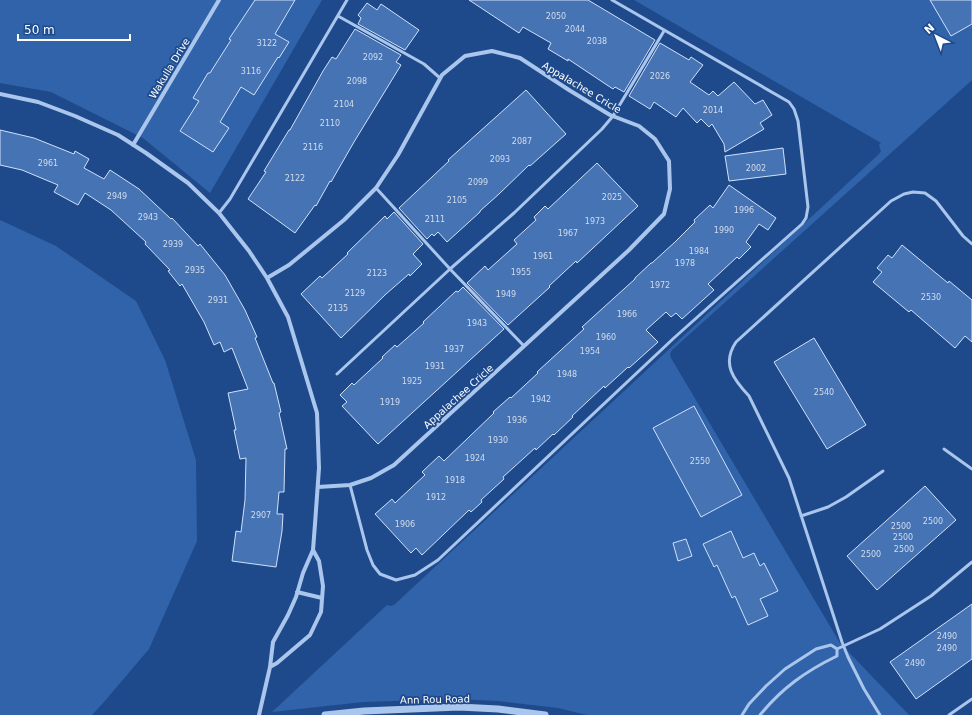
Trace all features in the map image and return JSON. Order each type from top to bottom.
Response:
[{"type":"street","name":"Wakulla Drive","points":[[133,145],[219,0]]},
{"type":"street","name":"Appalachee Cricle","points":[[267,278],[289,265],[344,220],[376,188],[398,155],[442,75],[465,56],[492,50],[520,58],[569,90],[613,116],[639,126],[655,139],[669,161],[670,189],[664,214],[629,250],[394,465],[371,478],[350,485],[318,486]]},
{"type":"street","points":[[0,94],[38,102],[118,135],[188,183],[219,213],[249,251],[267,278],[288,317],[317,413],[319,468],[318,486],[313,550],[288,615],[272,642],[270,667],[259,715]]},
{"type":"street","points":[[270,667],[277,663],[310,635],[321,612],[323,586],[319,562],[313,550]]},
{"type":"street","points":[[297,592],[322,598]]},
{"type":"street","name":"Ann Rou Road","points":[[325,715],[364,711],[459,707],[498,709],[546,715]]},
{"type":"lane","points":[[219,213],[230,199],[347,0]]},
{"type":"lane","points":[[350,485],[367,550],[373,565],[380,574],[396,580],[415,576],[438,560],[675,337],[802,224],[806,218],[808,208],[798,122],[794,109],[789,102],[612,0]]},
{"type":"lane","points":[[338,16],[424,64],[440,78]]},
{"type":"lane","points":[[337,374],[450,269],[514,213],[602,129],[613,116],[664,31]]},
{"type":"lane","points":[[376,188],[450,269],[524,346]]},
{"type":"lane","points":[[880,715],[854,671],[844,646],[789,478],[750,396],[733,378],[729,360],[736,342],[892,201],[904,194],[913,192],[925,193],[936,201],[963,236],[972,244]]},
{"type":"lane","points":[[944,449],[972,469]]},
{"type":"lane","points":[[801,516],[828,507],[846,497],[883,471]]},
{"type":"lane","points":[[837,649],[880,629],[931,596],[972,562]]},
{"type":"lane","points":[[742,715],[749,704],[785,669],[816,649],[831,645],[837,649]]},
{"type":"lane","points":[[760,715],[791,683],[813,668],[837,656],[837,649]]},
{"type":"lane","points":[[949,715],[972,699]]},
{"type":"shaded area","points":[[0,0],[322,0],[210,193],[143,138],[51,92],[0,83]]},
{"type":"shaded area","points":[[634,0],[972,0],[972,80],[672,350],[670,354],[840,643],[909,715],[587,715],[558,708],[498,701],[457,699],[363,702],[272,712],[387,605],[394,605],[881,151],[879,145],[881,143]]},
{"type":"shaded area","points":[[0,220],[56,246],[136,301],[165,360],[196,460],[197,541],[149,649],[92,715],[0,715]]},
{"type":"building","points":[[255,0],[295,0],[275,34],[289,42],[254,95],[241,87],[220,122],[229,128],[213,152],[180,131],[199,101],[193,98]]},
{"type":"building","points":[[469,0],[588,0],[655,40],[624,92],[615,87],[613,89],[568,59],[568,61],[548,49],[551,43],[523,27],[519,33]]},
{"type":"building","points":[[930,0],[972,0],[972,24],[951,36]]},
{"type":"building","points":[[367,3],[377,10],[381,4],[419,30],[405,50],[358,24],[361,18],[358,15]]},
{"type":"building","points":[[355,29],[401,55],[396,62],[401,65],[316,206],[315,205],[295,233],[248,199],[266,172],[264,171],[290,130],[323,71],[332,57],[336,59]]},
{"type":"building","points":[[660,43],[689,60],[691,57],[703,65],[690,82],[709,95],[713,91],[718,96],[734,82],[755,104],[763,100],[772,115],[760,123],[764,129],[725,152],[724,144],[712,124],[709,127],[701,119],[697,123],[683,108],[676,117],[654,102],[650,109],[629,96]]},
{"type":"building","points":[[526,90],[566,134],[530,166],[529,165],[447,242],[438,232],[434,236],[432,234],[427,239],[399,208],[449,161],[448,160]]},
{"type":"building","points":[[0,130],[34,138],[74,154],[75,151],[89,159],[84,168],[104,179],[110,170],[139,189],[171,219],[172,218],[198,246],[200,244],[225,275],[245,310],[257,337],[255,338],[274,383],[281,412],[279,413],[287,449],[285,449],[284,492],[279,492],[277,514],[283,514],[282,531],[276,567],[232,561],[236,531],[241,532],[245,500],[246,458],[240,459],[234,430],[236,430],[228,393],[248,389],[232,348],[224,352],[220,342],[214,345],[204,322],[182,284],[180,286],[168,271],[170,270],[145,244],[146,242],[111,210],[85,193],[78,205],[54,192],[58,185],[22,170],[0,165]]},
{"type":"building","points":[[783,148],[786,174],[729,181],[725,156]]},
{"type":"building","points":[[597,163],[638,206],[577,263],[576,261],[508,325],[467,283],[485,266],[488,270],[517,244],[514,240],[536,220],[534,217],[545,206],[548,209]]},
{"type":"building","points":[[729,185],[776,218],[768,230],[759,224],[746,242],[751,247],[739,259],[737,257],[708,284],[714,290],[682,319],[676,313],[671,317],[666,312],[646,330],[658,342],[605,388],[604,386],[554,435],[553,434],[536,450],[535,448],[503,477],[504,479],[481,500],[482,502],[471,512],[469,510],[422,555],[416,548],[411,553],[375,514],[392,499],[395,503],[425,475],[422,472],[439,456],[444,461],[494,413],[493,412],[510,397],[511,398],[584,329],[582,327],[675,242],[695,222],[694,220],[710,205],[713,208]]},
{"type":"building","points":[[394,212],[423,244],[413,254],[422,264],[410,276],[409,274],[386,294],[341,338],[301,294],[320,276],[322,278],[348,254],[347,253],[385,216],[387,219]]},
{"type":"building","points":[[902,245],[948,283],[949,281],[972,300],[972,342],[965,336],[955,348],[911,310],[909,312],[873,282],[882,272],[877,268],[888,255],[892,258]]},
{"type":"building","points":[[463,287],[504,329],[378,444],[342,406],[347,402],[340,395],[352,383],[354,385],[395,345],[397,347],[456,291],[458,292]]},
{"type":"building","points":[[814,338],[866,425],[827,449],[774,362]]},
{"type":"building","points":[[694,406],[742,495],[701,517],[653,428]]},
{"type":"building","points":[[925,486],[956,520],[877,590],[847,556]]},
{"type":"building","points":[[731,531],[743,558],[754,553],[760,566],[764,563],[778,591],[760,599],[768,616],[748,625],[735,596],[732,598],[717,565],[714,567],[703,544]]},
{"type":"building","points":[[686,539],[692,556],[678,561],[673,543]]},
{"type":"building","points":[[972,604],[972,659],[916,699],[890,662]]}]
